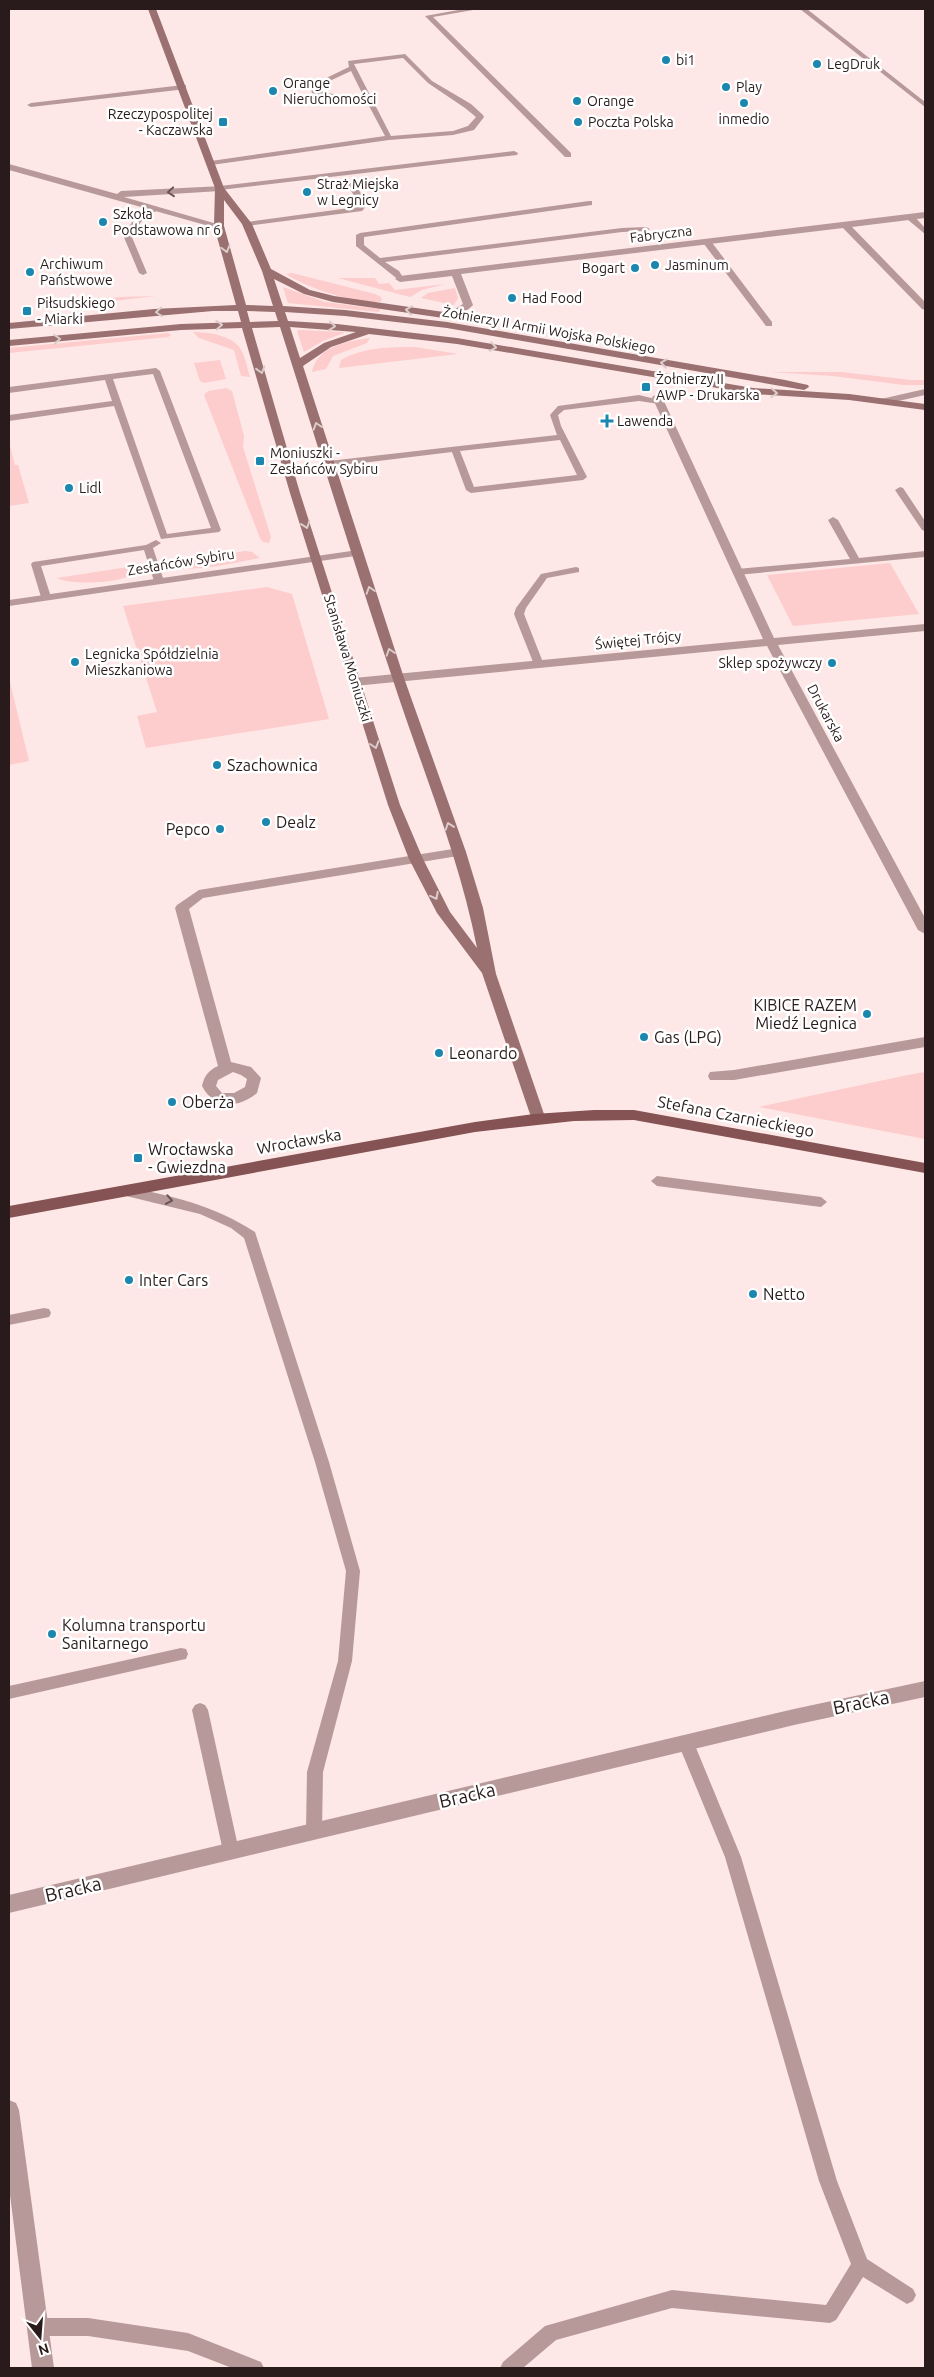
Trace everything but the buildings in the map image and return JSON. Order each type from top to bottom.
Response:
[{"type":"main road","name":"Stefana Czarnieckiego","points":[[538,1117],[587,1114],[634,1115],[925,1168]]},
{"type":"main road","name":"Wrocławska","points":[[9,1212],[406,1139],[538,1117]]},
{"type":"street","points":[[100,193],[150,194],[220,188],[152,9]]},
{"type":"street","points":[[9,167],[219,226]]},
{"type":"street","name":"Stanisława Moniuszki","points":[[220,188],[247,224],[267,271],[398,678],[459,852],[476,908],[489,974],[538,1117]]},
{"type":"street","name":"Stanisława Moniuszki","points":[[220,188],[219,226],[246,324],[294,493],[317,558],[354,682],[394,805],[416,859],[444,913],[489,974]]},
{"type":"street","name":"Fabryczna","points":[[400,279],[925,215]]},
{"type":"street","points":[[845,225],[925,307]]},
{"type":"street","points":[[267,271],[290,284],[326,297],[472,319],[524,337]]},
{"type":"street","points":[[444,314],[458,312],[468,305],[456,273]]},
{"type":"street","name":"Żołnierzy II Armii Wojska Polskiego","points":[[9,326],[177,310],[279,308],[386,318],[524,337],[651,362],[763,378],[849,396],[925,407]]},
{"type":"street","name":"Żołnierzy II Armii Wojska Polskiego","points":[[9,343],[181,327],[283,324],[375,330],[457,341],[754,391],[849,396]]},
{"type":"street","points":[[297,366],[310,354],[326,345],[375,330]]},
{"type":"street","points":[[885,401],[925,392]]},
{"type":"street","name":"Drukarska","points":[[658,399],[770,641],[925,930]]},
{"type":"street","name":"Zesłańców Sybiru","points":[[9,602],[358,553]]},
{"type":"street","name":"Świętej Trójcy","points":[[354,682],[925,627]]},
{"type":"street","points":[[226,1069],[182,908],[199,894],[459,852]]},
{"type":"street","points":[[715,1076],[734,1075],[925,1042]]},
{"type":"street","name":"Bracka","points":[[9,1904],[925,1688]]},
{"type":"street","points":[[9,2110],[43,2368]]},
{"type":"lane","points":[[476,9],[428,16],[568,155]]},
{"type":"lane","points":[[803,9],[925,105]]},
{"type":"lane","points":[[211,164],[389,138],[452,133],[471,128],[480,117],[468,106],[430,82],[405,56],[350,62],[389,138]]},
{"type":"lane","points":[[354,68],[318,84],[315,91],[325,95],[370,102]]},
{"type":"lane","points":[[31,105],[183,87]]},
{"type":"lane","points":[[220,188],[514,153]]},
{"type":"lane","points":[[247,224],[359,209],[364,204],[351,185]]},
{"type":"lane","points":[[400,279],[396,273],[378,262],[360,246],[360,235],[589,203]]},
{"type":"lane","points":[[143,273],[127,235],[141,216],[155,208]]},
{"type":"lane","points":[[910,217],[925,232]]},
{"type":"lane","points":[[378,262],[622,230],[646,229]]},
{"type":"lane","points":[[707,242],[769,324]]},
{"type":"lane","points":[[9,390],[156,370],[216,530],[164,537],[148,547],[36,564],[46,597]]},
{"type":"lane","points":[[108,377],[164,537]]},
{"type":"lane","points":[[455,450],[471,490],[583,477],[562,437],[554,415],[561,408],[639,398],[658,399]]},
{"type":"lane","points":[[9,418],[117,403]]},
{"type":"lane","points":[[329,464],[562,437]]},
{"type":"lane","points":[[900,490],[925,528]]},
{"type":"lane","points":[[833,520],[856,561]]},
{"type":"lane","points":[[148,547],[159,581]]},
{"type":"lane","points":[[737,572],[925,554]]},
{"type":"lane","points":[[539,665],[519,614],[520,608],[544,576],[576,570]]},
{"type":"lane","points":[[658,1181],[821,1202]]},
{"type":"lane","points":[[121,1191],[184,1202],[214,1214],[236,1225],[250,1235],[322,1462],[353,1571],[345,1661],[316,1772],[314,1831]]},
{"type":"lane","points":[[9,1320],[44,1313]]},
{"type":"lane","points":[[9,1693],[181,1654]]},
{"type":"lane","points":[[200,1710],[232,1851]]},
{"type":"lane","points":[[686,1743],[733,1857],[828,2181],[860,2265],[907,2295]]},
{"type":"lane","points":[[509,2368],[551,2332],[672,2299],[830,2314],[860,2265]]},
{"type":"lane","points":[[38,2328],[88,2327],[188,2342],[255,2368]]},
{"type":"shaded area","points":[[292,273],[375,294],[381,297],[382,301],[361,301],[334,295],[306,285],[286,274]]},
{"type":"shaded area","points":[[338,278],[375,278],[379,284],[389,283],[395,290],[445,284],[422,290],[410,297]]},
{"type":"shaded area","points":[[283,287],[325,302],[380,309],[379,312],[288,303]]},
{"type":"shaded area","points":[[455,288],[458,298],[454,305],[421,298],[428,293]]},
{"type":"shaded area","points":[[156,296],[78,305],[77,301],[121,297]]},
{"type":"shaded area","points":[[297,331],[344,333],[323,341],[304,352]]},
{"type":"shaded area","points":[[193,332],[220,335],[232,341],[243,353],[250,377],[241,376],[234,350],[199,338]]},
{"type":"shaded area","points":[[168,333],[171,335],[168,337],[9,353],[9,348]]},
{"type":"shaded area","points":[[370,338],[367,343],[333,356],[326,369],[312,372],[320,356],[335,346]]},
{"type":"shaded area","points":[[415,347],[458,354],[339,368],[341,360],[359,352],[386,348]]},
{"type":"shaded area","points":[[220,360],[226,379],[204,383],[200,381],[194,363]]},
{"type":"shaded area","points":[[770,372],[841,372],[925,380],[925,385],[904,385],[833,376]]},
{"type":"shaded area","points":[[226,388],[232,391],[244,436],[243,447],[271,537],[269,543],[263,542],[260,538],[204,395],[208,391]]},
{"type":"shaded area","points":[[9,442],[15,465],[18,465],[29,503],[9,506]]},
{"type":"shaded area","points":[[245,551],[252,552],[260,558],[185,569],[167,564]]},
{"type":"shaded area","points":[[890,563],[919,614],[793,626],[767,575]]},
{"type":"shaded area","points":[[128,567],[140,568],[135,573],[126,577],[101,582],[75,582],[57,578]]},
{"type":"shaded area","points":[[267,587],[292,594],[329,719],[146,748],[137,716],[157,712],[123,606]]},
{"type":"shaded area","points":[[9,678],[29,761],[9,765]]},
{"type":"shaded area","points":[[925,1072],[925,1139],[759,1107],[903,1076]]},
{"type":"place","name":"bi1","points":[[666,60]]},
{"type":"place","name":"LegDruk","points":[[817,64]]},
{"type":"place","name":"Play","points":[[726,87]]},
{"type":"place","name":"Orange Nieruchomości","points":[[273,91]]},
{"type":"place","name":"Orange","points":[[577,101]]},
{"type":"place","name":"inmedio","points":[[744,103]]},
{"type":"place","name":"Rzeczypospolitej - Kaczawska","points":[[223,122]]},
{"type":"place","name":"Poczta Polska","points":[[578,122]]},
{"type":"place","name":"Straż Miejska w Legnicy","points":[[307,192]]},
{"type":"place","name":"Szkoła Podstawowa nr 6","points":[[103,222]]},
{"type":"place","name":"Jasminum","points":[[655,265]]},
{"type":"place","name":"Bogart","points":[[635,268]]},
{"type":"place","name":"Archiwum Państwowe","points":[[30,272]]},
{"type":"place","name":"Had Food","points":[[512,298]]},
{"type":"place","name":"Piłsudskiego - Miarki","points":[[27,311]]},
{"type":"place","name":"Żołnierzy II AWP - Drukarska","points":[[646,387]]},
{"type":"place","name":"Lawenda","points":[[607,421]]},
{"type":"place","name":"Moniuszki - Zesłańców Sybiru","points":[[260,461]]},
{"type":"place","name":"Lidl","points":[[69,488]]},
{"type":"place","name":"Legnicka Spółdzielnia Mieszkaniowa","points":[[75,662]]},
{"type":"place","name":"Sklep spożywczy","points":[[832,663]]},
{"type":"place","name":"Szachownica","points":[[217,765]]},
{"type":"place","name":"Dealz","points":[[266,822]]},
{"type":"place","name":"Pepco","points":[[220,829]]},
{"type":"place","name":"KIBICE RAZEM Miedź Legnica","points":[[867,1014]]},
{"type":"place","name":"Gas (LPG)","points":[[644,1037]]},
{"type":"place","name":"Leonardo","points":[[439,1053]]},
{"type":"place","name":"Oberża","points":[[172,1102]]},
{"type":"place","name":"Wrocławska - Gwiezdna","points":[[138,1158]]},
{"type":"place","name":"Inter Cars","points":[[129,1280]]},
{"type":"place","name":"Netto","points":[[753,1294]]},
{"type":"place","name":"Kolumna transportu Sanitarnego","points":[[52,1634]]}]
